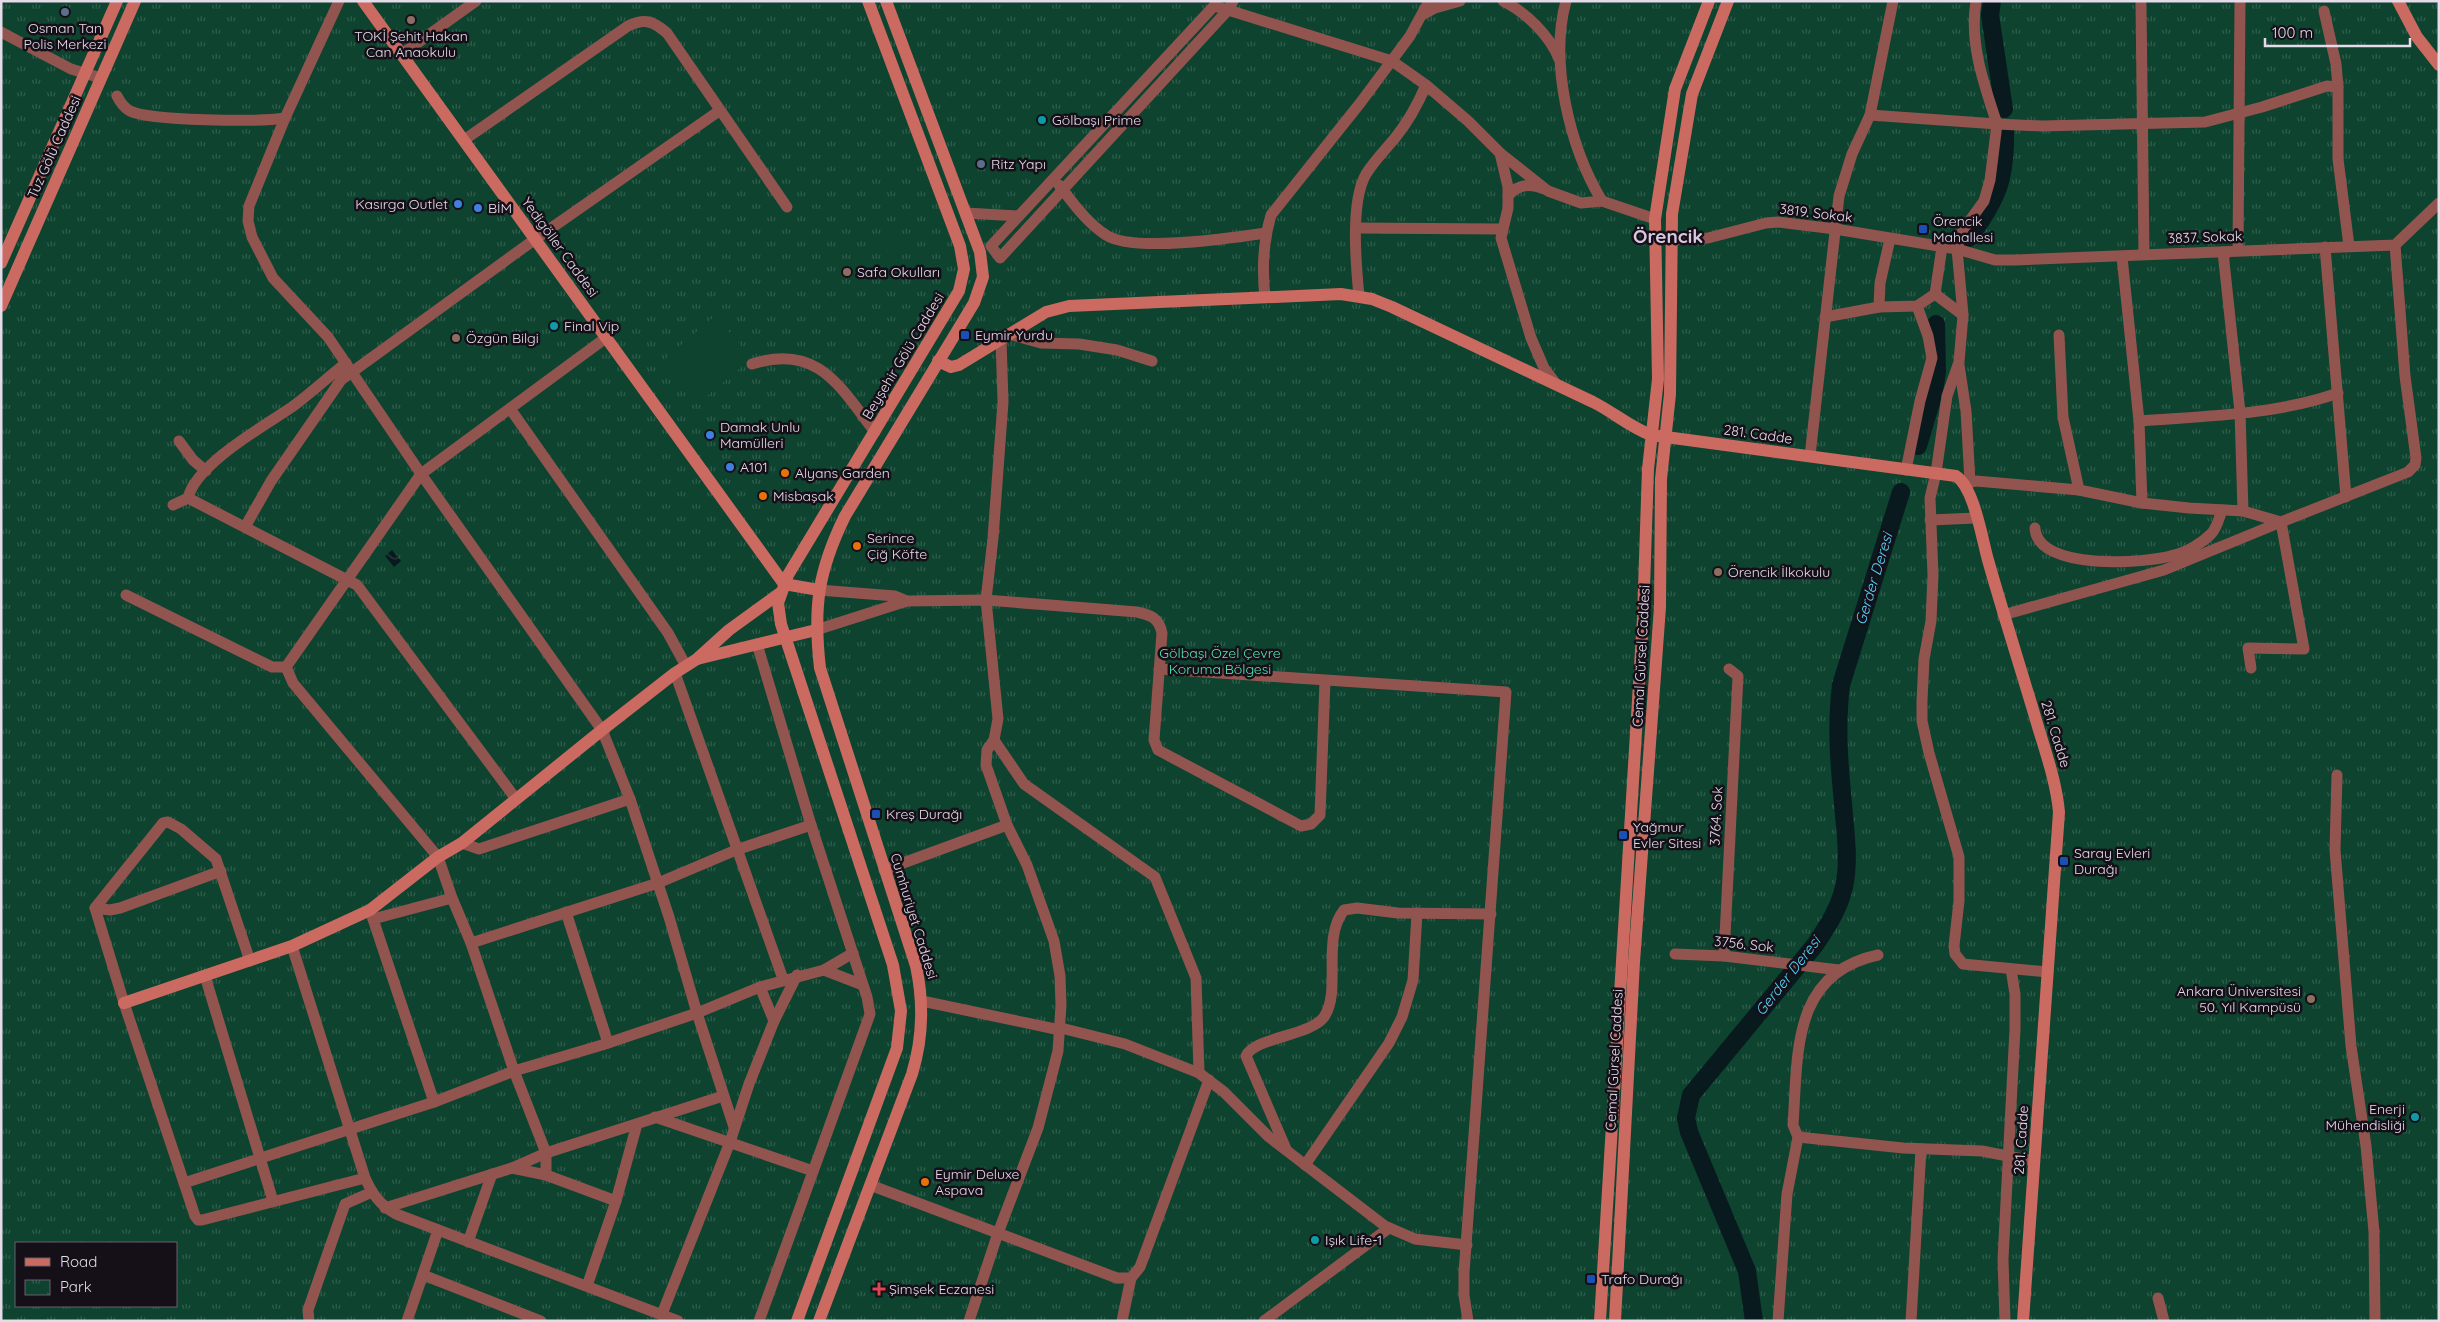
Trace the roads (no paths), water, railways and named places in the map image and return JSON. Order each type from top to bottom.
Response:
[{"type":"street","name":"Tuz Gölü Caddesi","points":[[1,262],[117,1]]},
{"type":"street","name":"Tuz Gölü Caddesi","points":[[1,306],[135,1]]},
{"type":"street","points":[[339,1],[285,118],[249,206],[248,221],[256,248],[273,278],[310,315],[349,367],[421,474],[602,730],[630,799],[658,882],[697,1013],[734,1127]]},
{"type":"street","name":"Yedigöller Caddesi","points":[[363,1],[607,337],[782,589]]},
{"type":"street","points":[[402,54],[476,1]]},
{"type":"street","name":"Beyşehir Gölü Caddesi","points":[[782,589],[960,291],[964,269],[957,239],[868,1]]},
{"type":"street","points":[[886,1],[966,213],[983,266]]},
{"type":"street","points":[[1266,297],[1263,279],[1266,233],[1271,215],[1392,61],[1410,36],[1429,1]]},
{"type":"street","points":[[1421,15],[1435,8],[1460,1]]},
{"type":"street","points":[[1503,1],[1526,16],[1555,48],[1560,63],[1568,115],[1575,140],[1594,188],[1602,201]]},
{"type":"street","points":[[1560,63],[1561,32],[1566,1]]},
{"type":"street","name":"Cemal Gürsel Caddesi","points":[[1600,1321],[1643,618],[1648,469],[1658,379],[1655,219],[1675,88],[1709,1]]},
{"type":"street","name":"Cemal Gürsel Caddesi","points":[[1615,1321],[1634,962],[1660,607],[1661,479],[1670,394],[1672,214],[1692,94],[1728,1]]},
{"type":"street","points":[[1810,456],[1839,196],[1852,154],[1870,115],[1893,1]]},
{"type":"street","points":[[1976,1],[1975,41],[1980,67],[1997,124],[1990,180],[1984,201],[1962,230],[1958,250],[1963,315],[1959,362],[1966,411],[1967,483],[2079,490],[2142,502],[2243,511],[2281,522]]},
{"type":"street","points":[[2238,250],[2240,1]]},
{"type":"street","points":[[2398,1],[2417,37],[2436,59]]},
{"type":"street","points":[[2141,4],[2144,254]]},
{"type":"street","points":[[1231,6],[1000,258],[991,246],[1214,6],[1231,6],[1392,61],[1426,85],[1468,121],[1500,153],[1548,191]]},
{"type":"street","points":[[2324,11],[2334,56],[2338,87],[2338,159],[2349,246]]},
{"type":"street","points":[[464,140],[628,26],[645,20],[653,22],[667,33],[787,207]]},
{"type":"street","points":[[1,32],[71,69],[101,78]]},
{"type":"street","points":[[1359,296],[1356,228],[1360,193],[1365,175],[1410,117],[1426,85]]},
{"type":"street","points":[[1870,115],[2042,126],[2205,122],[2240,114],[2327,86],[2338,87]]},
{"type":"street","points":[[118,96],[122,105],[129,110],[160,117],[285,118]]},
{"type":"street","points":[[173,505],[188,498],[194,485],[219,458],[719,111]]},
{"type":"street","points":[[1500,153],[1508,187],[1508,208],[1501,230],[1505,254],[1531,338],[1544,368],[1557,385]]},
{"type":"street","points":[[1054,178],[1092,224],[1107,236],[1122,242],[1194,241],[1266,233]]},
{"type":"street","points":[[1508,196],[1514,189],[1523,185],[1538,186],[1581,203],[1602,201],[1655,219]]},
{"type":"street","points":[[2003,615],[2164,570],[2408,472],[2416,462],[2405,376],[2395,245],[2439,203]]},
{"type":"street","points":[[966,213],[1019,216]]},
{"type":"street","name":"3819. Sokak","points":[[1672,240],[1708,238],[1766,223],[1778,222],[1835,229],[1958,250]]},
{"type":"street","points":[[1356,228],[1501,230]]},
{"type":"street","points":[[1879,307],[1880,283],[1890,239]]},
{"type":"street","name":"3837. Sokak","points":[[1958,250],[1995,260],[2122,257],[2144,254],[2395,245]]},
{"type":"street","points":[[1825,317],[1879,307],[1917,306],[1935,294],[1942,247]]},
{"type":"street","points":[[2325,247],[2346,496]]},
{"type":"street","points":[[964,269],[983,266],[996,252]]},
{"type":"street","points":[[2223,252],[2240,412],[2243,511]]},
{"type":"street","points":[[2122,257],[2139,421],[2142,502]]},
{"type":"street","name":"Cumhuriyet Caddesi","points":[[819,1321],[917,1058],[922,1002],[916,966],[820,668],[816,630],[819,590],[823,571],[845,516],[980,291],[983,266]]},
{"type":"street","points":[[938,361],[951,367],[959,365],[1046,312],[1069,306],[1341,294],[1359,296],[1392,307],[1616,414],[1636,429],[1651,435]]},
{"type":"street","points":[[1935,294],[1963,315]]},
{"type":"street","points":[[1906,470],[1920,401],[1932,358],[1930,345],[1917,306]]},
{"type":"street","points":[[934,334],[950,343]]},
{"type":"street","points":[[2059,335],[2063,417],[2079,490]]},
{"type":"street","points":[[286,667],[421,474],[607,337]]},
{"type":"street","points":[[1005,337],[1041,343],[1079,344],[1118,350],[1152,361]]},
{"type":"street","points":[[969,1321],[998,1233],[1038,1128],[1058,1051],[1060,1029],[1060,976],[1054,940],[1027,865],[1007,825],[986,765],[987,750],[994,740],[998,719],[986,600],[993,538],[1003,402],[1005,337]]},
{"type":"street","points":[[752,364],[768,360],[798,360],[824,370],[834,379],[875,432]]},
{"type":"street","points":[[1959,362],[1947,396],[1936,473],[1930,498],[1933,575],[1931,621],[1924,659],[1922,721],[1941,799],[1959,857],[1960,884],[1954,936],[1955,954],[1963,964],[2048,972]]},
{"type":"street","points":[[244,527],[271,481],[349,367]]},
{"type":"street","points":[[912,370],[927,379]]},
{"type":"street","points":[[2139,421],[2240,412],[2315,401],[2338,393]]},
{"type":"street","points":[[510,410],[668,633],[692,663]]},
{"type":"street","name":"281. Cadde","points":[[1651,435],[1956,476],[1967,483],[2003,615],[2057,793],[2058,848],[2023,1321]]},
{"type":"street","points":[[179,441],[194,460],[206,471]]},
{"type":"street","points":[[188,498],[357,585],[516,799]]},
{"type":"street","points":[[2036,528],[2037,539],[2042,545],[2053,553],[2064,557],[2100,561],[2154,558],[2183,552],[2210,535],[2215,530],[2222,510]]},
{"type":"street","points":[[1930,520],[1976,518]]},
{"type":"street","points":[[2251,668],[2248,648],[2304,649],[2281,522]]},
{"type":"street","points":[[782,589],[779,610],[784,637],[804,690],[894,965],[901,1011],[897,1048],[797,1321]]},
{"type":"street","points":[[372,914],[438,857],[462,843],[602,730],[675,673],[692,663],[728,630],[782,589],[895,596],[907,601]]},
{"type":"street","points":[[126,595],[272,668],[286,667]]},
{"type":"street","points":[[692,663],[757,644],[816,630],[907,601],[986,600],[1137,612],[1151,616],[1159,622],[1162,632],[1154,740],[1158,750],[1301,826],[1312,824],[1320,815],[1325,681]]},
{"type":"street","points":[[757,644],[811,825],[869,1007],[868,1025],[759,1321]]},
{"type":"street","points":[[286,667],[293,684],[438,857],[452,898],[471,943],[514,1071],[546,1152],[546,1175]]},
{"type":"street","points":[[1159,670],[1506,692],[1466,1245],[1464,1295],[1468,1321]]},
{"type":"street","points":[[675,673],[783,979]]},
{"type":"street","name":"3764. Sok","points":[[1724,956],[1734,673]]},
{"type":"street","points":[[994,740],[1024,784],[1155,878],[1196,978],[1199,1073]]},
{"type":"street","points":[[2337,775],[2335,850],[2351,1046],[2366,1146],[2373,1223],[2375,1321]]},
{"type":"street","points":[[462,843],[474,848],[486,847],[630,799]]},
{"type":"street","points":[[96,908],[163,823],[168,822],[182,829],[207,849],[216,859],[250,961]]},
{"type":"street","points":[[471,943],[658,882],[736,850],[811,825]]},
{"type":"street","points":[[884,870],[1007,825]]},
{"type":"street","points":[[96,908],[110,910],[120,908],[221,871]]},
{"type":"street","points":[[124,1003],[292,946],[372,914],[452,898]]},
{"type":"street","points":[[96,908],[124,1003],[198,1220],[365,1178]]},
{"type":"street","points":[[1287,1150],[1247,1062],[1248,1052],[1311,1026],[1323,1018],[1329,1006],[1332,957],[1337,920],[1344,910],[1357,908],[1398,913],[1491,914]]},
{"type":"street","points":[[566,912],[608,1043]]},
{"type":"street","points":[[1305,1165],[1389,1043],[1402,1017],[1413,980],[1416,913]]},
{"type":"street","points":[[372,914],[434,1102]]},
{"type":"street","points":[[292,946],[365,1178],[372,1192],[385,1208],[468,1242],[678,1321]]},
{"type":"street","points":[[184,1183],[434,1102],[514,1071],[608,1043],[697,1013],[783,979],[824,970],[853,953]]},
{"type":"street","name":"3756. Sok","points":[[1675,954],[1724,956],[1839,970]]},
{"type":"street","points":[[1778,1321],[1787,1194],[1798,1137],[1793,1125],[1802,1024],[1820,990],[1839,970],[1859,959],[1878,955]]},
{"type":"street","points":[[2005,1321],[2003,1259],[2015,1029],[2015,994],[2011,969]]},
{"type":"street","points":[[824,970],[862,985]]},
{"type":"street","points":[[662,1314],[730,1142],[774,1021],[797,975]]},
{"type":"street","points":[[205,976],[273,1201]]},
{"type":"street","points":[[760,987],[774,1021]]},
{"type":"street","points":[[922,1002],[1060,1029],[1125,1044],[1199,1073],[1210,1080],[1269,1137],[1389,1228],[1415,1239],[1466,1245]]},
{"type":"street","points":[[1122,1321],[1131,1278],[1140,1267],[1210,1080]]},
{"type":"street","points":[[385,1208],[512,1168],[546,1152],[723,1096]]},
{"type":"street","points":[[655,1117],[813,1171]]},
{"type":"street","points":[[587,1286],[616,1201],[637,1124]]},
{"type":"street","points":[[1798,1137],[1921,1149],[1982,1151],[2034,1162]]},
{"type":"street","points":[[1911,1321],[1921,1149]]},
{"type":"street","points":[[512,1168],[546,1175],[616,1201]]},
{"type":"street","points":[[468,1242],[492,1174]]},
{"type":"street","points":[[870,1185],[1116,1278],[1131,1278]]},
{"type":"street","points":[[309,1321],[308,1310],[345,1204],[372,1192]]},
{"type":"street","points":[[1264,1321],[1389,1228]]},
{"type":"street","points":[[407,1321],[438,1230]]},
{"type":"street","points":[[423,1275],[541,1321]]},
{"type":"street","points":[[2158,1298],[2164,1321]]},
{"type":"water","points":[[392,550],[401,561],[394,567],[385,556]]},
{"type":"waterway","name":"Gerder Deresi","points":[[1992,1],[1990,15],[2004,109]]},
{"type":"waterway","name":"Gerder Deresi","points":[[1969,238],[1987,211],[2002,175],[2005,129]]},
{"type":"waterway","name":"Gerder Deresi","points":[[1918,446],[1934,392],[1937,371],[1936,324]]},
{"type":"waterway","name":"Gerder Deresi","points":[[1754,1321],[1747,1271],[1689,1132],[1686,1118],[1691,1095],[1815,945],[1832,918],[1842,895],[1846,876],[1847,856],[1840,773],[1839,715],[1841,685],[1901,492]]},
{"type":"place","name":"Osman Tan Polis Merkezi","points":[[65,12]]},
{"type":"place","name":"TOKİ Şehit Hakan Can Anaokulu","points":[[411,20]]},
{"type":"place","name":"Gölbaşı Prime","points":[[1042,120]]},
{"type":"place","name":"Ritz Yapı","points":[[981,164]]},
{"type":"place","name":"Kasırga Outlet","points":[[458,204]]},
{"type":"place","name":"BİM","points":[[478,208]]},
{"type":"place","name":"Örencik Mahallesi","points":[[1923,229]]},
{"type":"place","name":"Safa Okulları","points":[[847,272]]},
{"type":"place","name":"Final Vip","points":[[554,326]]},
{"type":"place","name":"Eymir Yurdu","points":[[965,335]]},
{"type":"place","name":"Özgün Bilgi","points":[[456,338]]},
{"type":"place","name":"Damak Unlu Mamülleri","points":[[710,435]]},
{"type":"place","name":"A101","points":[[730,467]]},
{"type":"place","name":"Alyans Garden","points":[[785,473]]},
{"type":"place","name":"Misbaşak","points":[[763,496]]},
{"type":"place","name":"Serince Çiğ Köfte","points":[[857,546]]},
{"type":"place","name":"Örencik İlkokulu","points":[[1718,572]]},
{"type":"place","name":"Kreş Durağı","points":[[876,814]]},
{"type":"place","name":"Yağmur Evler Sitesi","points":[[1623,835]]},
{"type":"place","name":"Saray Evleri Durağı","points":[[2064,861]]},
{"type":"place","name":"Ankara Üniversitesi 50. Yıl Kampüsü","points":[[2311,999]]},
{"type":"place","name":"Enerji Mühendisliği","points":[[2415,1117]]},
{"type":"place","name":"Eymir Deluxe Aspava","points":[[925,1182]]},
{"type":"place","name":"Işık Life-1","points":[[1315,1240]]},
{"type":"place","name":"Trafo Durağı","points":[[1591,1279]]},
{"type":"place","name":"Şimşek Eczanesi","points":[[879,1289]]},
{"type":"district","name":"Örencik","points":[[1668,236]]},
{"type":"park label","name":"Gölbaşı Özel Çevre Koruma Bölgesi","points":[[1220,662]]}]
